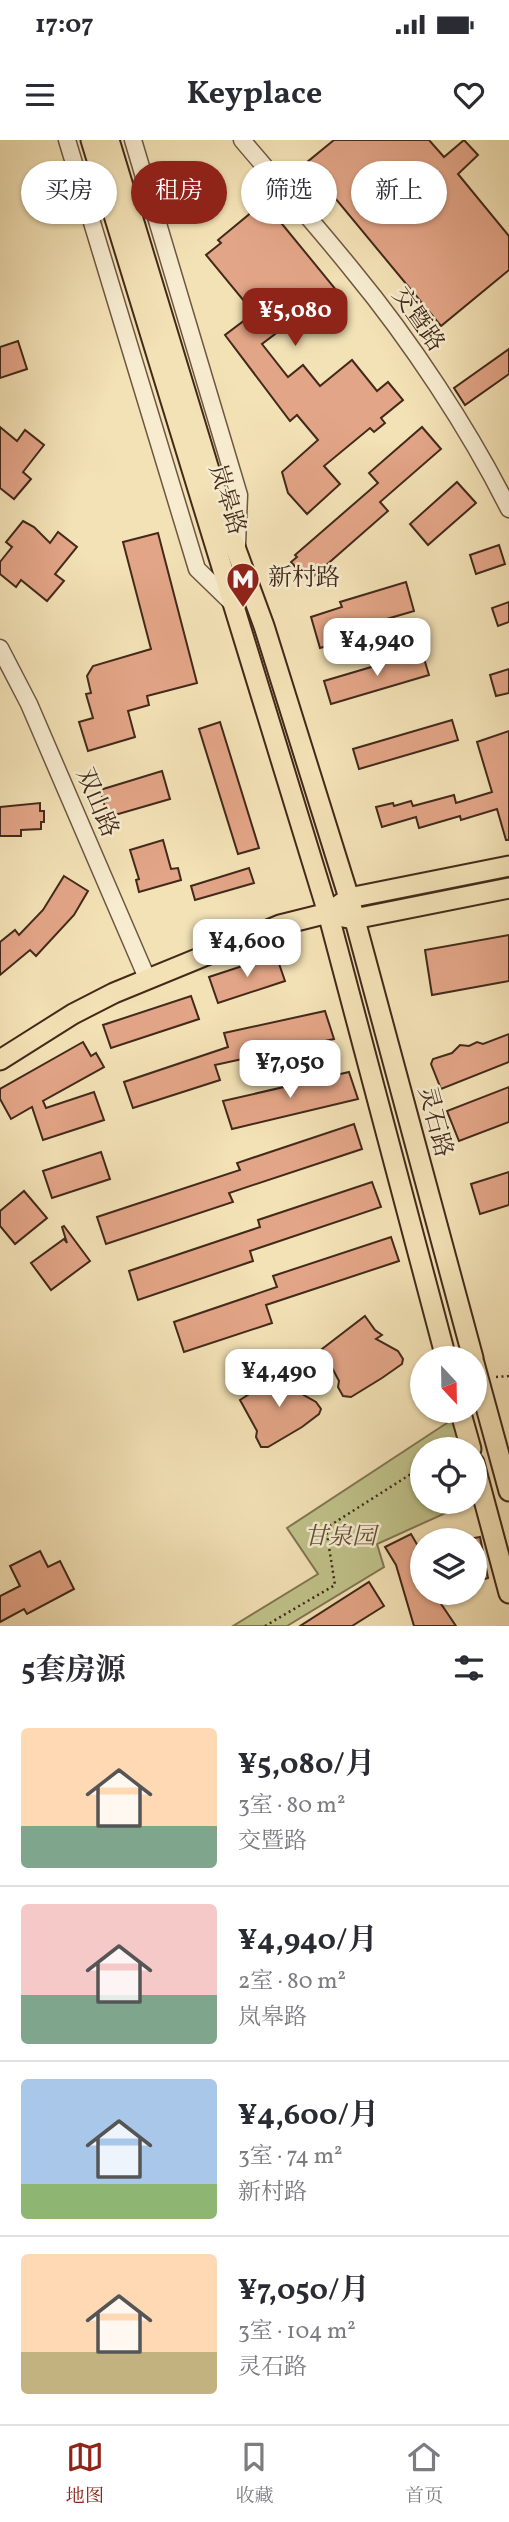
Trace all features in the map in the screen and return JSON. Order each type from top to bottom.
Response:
[{"type":"main road","name":"岚皋路","points":[[91,140],[101,161]]},
{"type":"main road","name":"岚皋路","points":[[109,140],[112,161]]},
{"type":"main road","name":"岚皋路","points":[[117,195],[220,506],[264,626],[349,898]]},
{"type":"main road","name":"岚皋路","points":[[117,196],[231,602],[328,913]]},
{"type":"main road","points":[[0,1060],[73,1014],[147,978],[280,925],[328,913],[349,898],[509,866]]},
{"type":"main road","points":[[328,913],[354,919],[509,888]]},
{"type":"main road","name":"灵石路","points":[[349,898],[470,1346]]},
{"type":"main road","name":"灵石路","points":[[328,913],[443,1346]]},
{"type":"main road","name":"灵石路","points":[[487,1409],[509,1491]]},
{"type":"main road","points":[[487,1511],[509,1593]]},
{"type":"street","points":[[67,140],[197,569],[231,602]]},
{"type":"street","points":[[133,140],[239,495],[237,551]]},
{"type":"street","name":"交暨路","points":[[242,140],[354,272],[395,326],[478,452],[509,509]]},
{"type":"street","name":"双山路","points":[[3,659],[29,704],[147,978]]},
{"type":"path","points":[[265,1626],[335,1585],[326,1528],[410,1475]]},
{"type":"green space","name":"甘泉园","points":[[447,1423],[454,1423],[458,1437],[426,1437]]},
{"type":"green space","name":"甘泉园","points":[[410,1447],[410,1514],[443,1514],[377,1544],[384,1567],[287,1626],[233,1626],[318,1574],[287,1528]]},
{"type":"building","points":[[334,140],[429,140],[444,157],[464,140],[478,155],[458,174],[509,236],[509,270],[441,326],[357,224],[447,224],[447,161],[351,161],[351,217],[337,200],[337,161],[308,161]]},
{"type":"building","points":[[241,221],[241,224],[282,224],[337,291],[291,329],[287,325],[262,344],[288,377],[303,365],[320,386],[352,360],[377,391],[388,382],[403,400],[381,418],[385,423],[374,432],[370,428],[324,466],[340,484],[307,514],[288,493],[282,472],[318,440],[297,415],[290,421],[225,335],[254,313],[206,255],[221,243],[218,240]]},
{"type":"building","points":[[18,341],[27,369],[0,378],[0,347]]},
{"type":"building","points":[[509,349],[509,374],[465,405],[454,388]]},
{"type":"building","points":[[0,427],[17,441],[25,430],[44,445],[23,472],[31,479],[14,499],[0,488]]},
{"type":"building","points":[[422,427],[441,449],[380,502],[388,511],[308,581],[291,562],[297,557],[295,555],[378,483],[369,473]]},
{"type":"building","points":[[457,482],[476,503],[428,545],[410,524]]},
{"type":"building","points":[[23,521],[34,527],[50,543],[58,532],[77,547],[55,574],[64,581],[47,601],[21,580],[16,587],[0,574],[0,562],[12,547],[6,542]]},
{"type":"building","points":[[158,533],[197,683],[147,696],[149,705],[128,711],[135,737],[88,751],[79,722],[93,718],[86,694],[91,693],[87,676],[93,666],[151,649],[123,542]]},
{"type":"building","points":[[499,545],[505,564],[476,574],[470,555]]},
{"type":"building","points":[[406,582],[414,611],[349,630],[351,639],[320,648],[311,617],[342,607],[340,602]]},
{"type":"building","points":[[509,602],[509,622],[498,626],[492,608]]},
{"type":"building","points":[[422,652],[429,675],[331,704],[324,681]]},
{"type":"building","points":[[509,669],[509,693],[496,696],[490,675]]},
{"type":"building","points":[[452,720],[458,740],[359,769],[353,749]]},
{"type":"building","points":[[220,722],[259,848],[238,854],[199,729]]},
{"type":"building","points":[[509,731],[509,840],[506,840],[497,809],[461,820],[460,816],[419,828],[416,817],[382,827],[376,807],[411,801],[413,806],[454,795],[456,803],[492,792],[477,742]]},
{"type":"building","points":[[162,771],[170,799],[108,817],[100,790]]},
{"type":"building","points":[[40,803],[40,811],[44,811],[41,829],[21,830],[21,836],[0,836],[0,807]]},
{"type":"building","points":[[163,840],[171,869],[178,868],[181,880],[139,892],[136,880],[139,879],[130,850]]},
{"type":"building","points":[[249,868],[254,883],[195,900],[191,886]]},
{"type":"building","points":[[64,876],[88,891],[74,915],[36,956],[30,950],[0,975],[0,942],[15,930],[19,935],[43,910]]},
{"type":"building","points":[[509,935],[509,981],[432,995],[425,950]]},
{"type":"building","points":[[276,955],[285,981],[218,1003],[209,977]]},
{"type":"building","points":[[191,996],[199,1019],[111,1048],[103,1025]]},
{"type":"building","points":[[325,1011],[334,1039],[215,1065],[220,1080],[133,1108],[124,1082],[228,1047],[224,1033]]},
{"type":"building","points":[[509,1034],[509,1062],[441,1089],[431,1064],[433,1059],[452,1053],[460,1045],[469,1046],[477,1042],[483,1044]]},
{"type":"building","points":[[83,1042],[91,1056],[96,1053],[104,1067],[43,1101],[46,1108],[94,1092],[104,1120],[43,1140],[32,1107],[11,1119],[0,1099],[0,1089]]},
{"type":"building","points":[[349,1072],[358,1099],[232,1129],[223,1101]]},
{"type":"building","points":[[509,1087],[509,1122],[459,1141],[447,1111]]},
{"type":"building","points":[[354,1124],[362,1149],[229,1193],[233,1202],[106,1244],[97,1217],[240,1170],[237,1163]]},
{"type":"building","points":[[101,1152],[110,1179],[52,1198],[43,1171]]},
{"type":"building","points":[[509,1172],[509,1205],[480,1214],[471,1184]]},
{"type":"building","points":[[372,1182],[381,1207],[250,1251],[253,1261],[138,1300],[129,1271],[260,1227],[258,1220]]},
{"type":"building","points":[[24,1191],[47,1218],[15,1244],[0,1226],[0,1211]]},
{"type":"building","points":[[64,1226],[90,1261],[51,1290],[31,1263],[64,1239],[67,1243],[62,1227]]},
{"type":"building","points":[[391,1237],[399,1261],[266,1305],[272,1323],[184,1352],[174,1322],[277,1287],[273,1276]]},
{"type":"building","points":[[365,1316],[382,1335],[376,1339],[398,1351],[403,1359],[402,1364],[351,1397],[343,1396],[338,1387],[339,1381],[322,1349]]},
{"type":"building","points":[[283,1366],[292,1380],[300,1385],[293,1389],[316,1402],[321,1409],[319,1414],[302,1427],[268,1447],[261,1447],[256,1437],[257,1431],[240,1400]]},
{"type":"building","points":[[410,1534],[410,1605],[442,1605],[456,1626],[414,1626],[396,1565],[385,1547]]},
{"type":"building","points":[[40,1551],[48,1567],[60,1561],[74,1589],[27,1614],[24,1609],[0,1622],[0,1596],[20,1586],[10,1566]]},
{"type":"building","points":[[369,1582],[384,1606],[352,1626],[300,1626]]},
{"type":"place","name":"新村路","points":[[243,609]]}]
